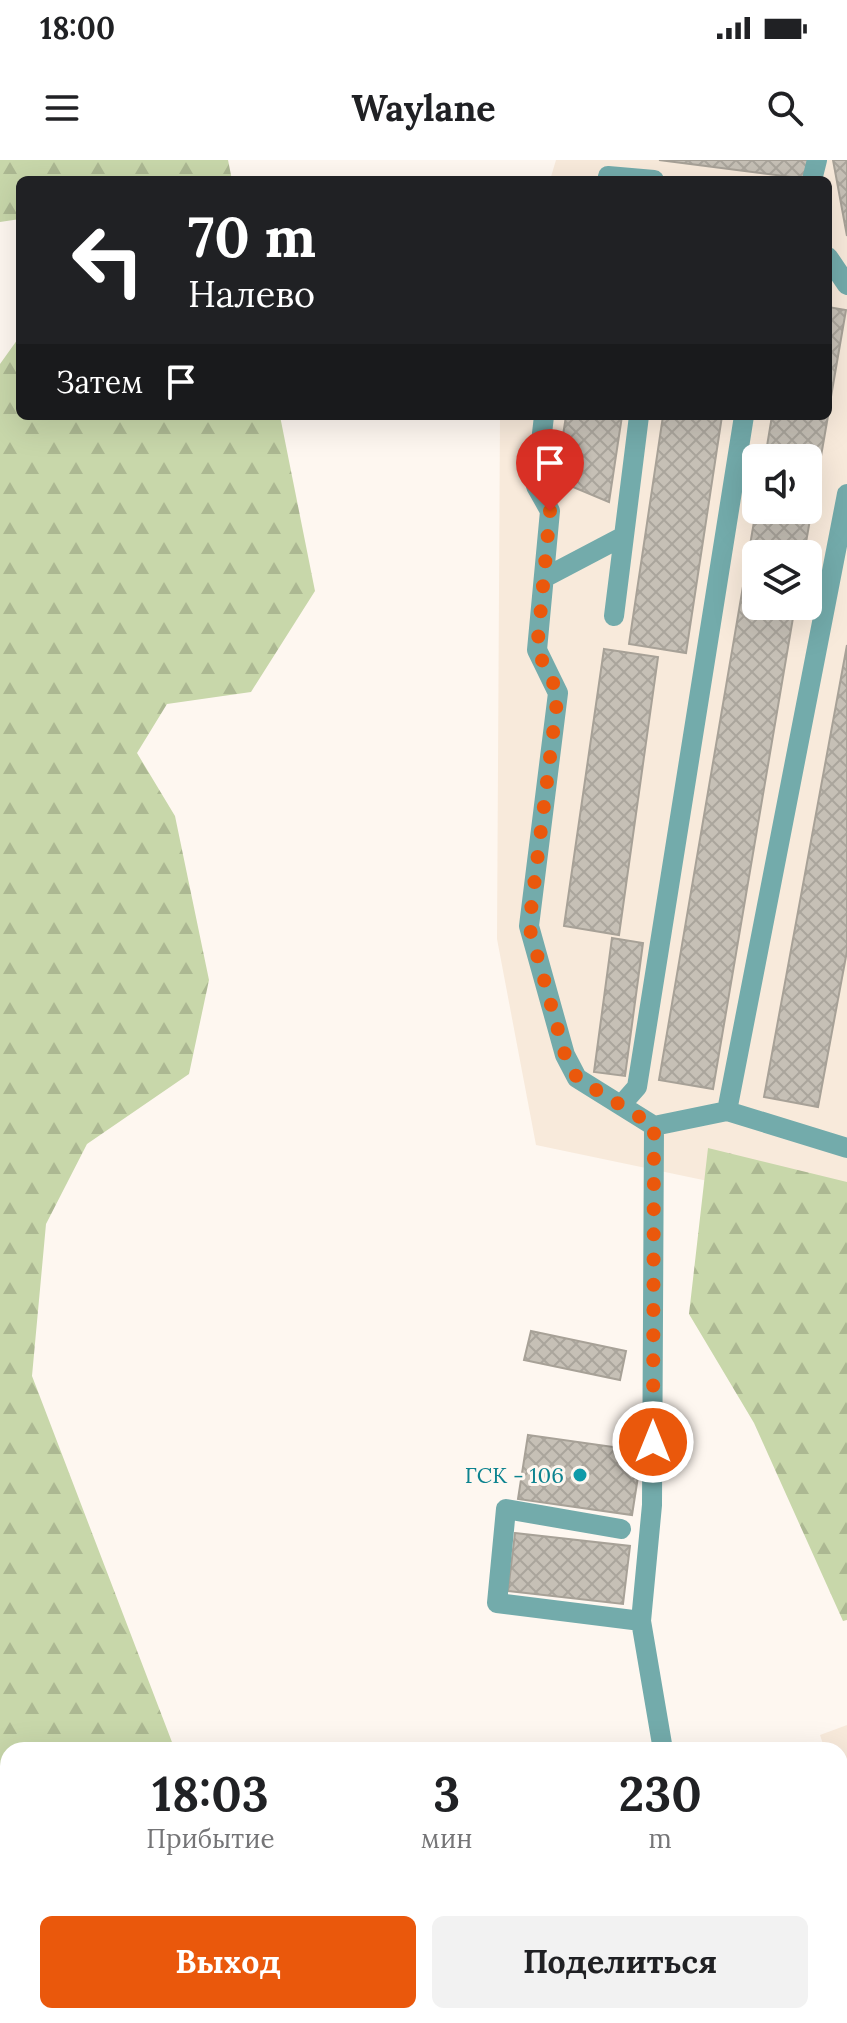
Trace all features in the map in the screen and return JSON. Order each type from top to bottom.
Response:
[{"type":"street","points":[[606,172],[630,176]]},
{"type":"street","points":[[832,263],[847,285]]},
{"type":"street","points":[[544,420],[536,486],[550,511],[537,650],[558,693],[529,926],[565,1055],[577,1078],[654,1126],[727,1111],[846,1142]]},
{"type":"street","points":[[614,616],[638,420]]},
{"type":"street","points":[[622,1104],[637,1087],[743,420]]},
{"type":"street","points":[[727,1111],[847,494]]},
{"type":"street","points":[[544,578],[622,537]]},
{"type":"street","points":[[654,1126],[652,1505],[641,1621],[662,1742]]},
{"type":"street","points":[[621,1529],[506,1509],[497,1603],[641,1621]]},
{"type":"shaded area","points":[[556,160],[847,160],[847,1210],[536,1145],[497,939],[500,420],[832,420],[832,176],[551,176]]},
{"type":"shaded area","points":[[847,1725],[847,1742],[822,1742],[820,1735]]},
{"type":"green space","points":[[0,160],[228,160],[231,176],[16,176],[16,220],[0,222]]},
{"type":"green space","points":[[16,342],[16,420],[281,420],[315,591],[251,692],[167,704],[137,753],[175,816],[209,980],[189,1074],[87,1144],[46,1224],[32,1376],[172,1742],[0,1742],[0,364]]},
{"type":"green space","points":[[708,1148],[847,1182],[847,1620],[843,1621],[754,1423],[689,1314]]},
{"type":"building","points":[[659,160],[810,160],[807,176],[784,176]]},
{"type":"building","points":[[833,160],[847,160],[847,236]]},
{"type":"building","points":[[832,308],[846,310],[832,391]]},
{"type":"building","points":[[565,420],[621,420],[609,502],[556,480]]},
{"type":"building","points":[[662,420],[721,420],[686,653],[629,644]]},
{"type":"building","points":[[771,420],[827,420],[822,451],[822,444],[767,444]]},
{"type":"building","points":[[754,524],[809,524],[806,540],[751,540]]},
{"type":"building","points":[[742,592],[742,620],[793,620],[713,1089],[659,1080]]},
{"type":"building","points":[[847,645],[847,951],[818,1107],[764,1097]]},
{"type":"building","points":[[604,649],[658,657],[619,935],[564,926]]},
{"type":"building","points":[[612,938],[643,943],[625,1076],[594,1072]]},
{"type":"building","points":[[531,1331],[626,1351],[620,1380],[524,1360]]},
{"type":"building","name":"ГСК - 106","points":[[528,1435],[642,1451],[632,1515],[518,1499]]},
{"type":"building","name":"ГСК - 106","points":[[515,1533],[630,1546],[623,1604],[508,1591]]},
{"type":"place","name":"ГСК - 106","points":[[580,1475]]},
{"type":"route","points":[[550,511],[537,650],[558,693],[529,926],[565,1055],[577,1078],[654,1126],[653,1442]]}]
